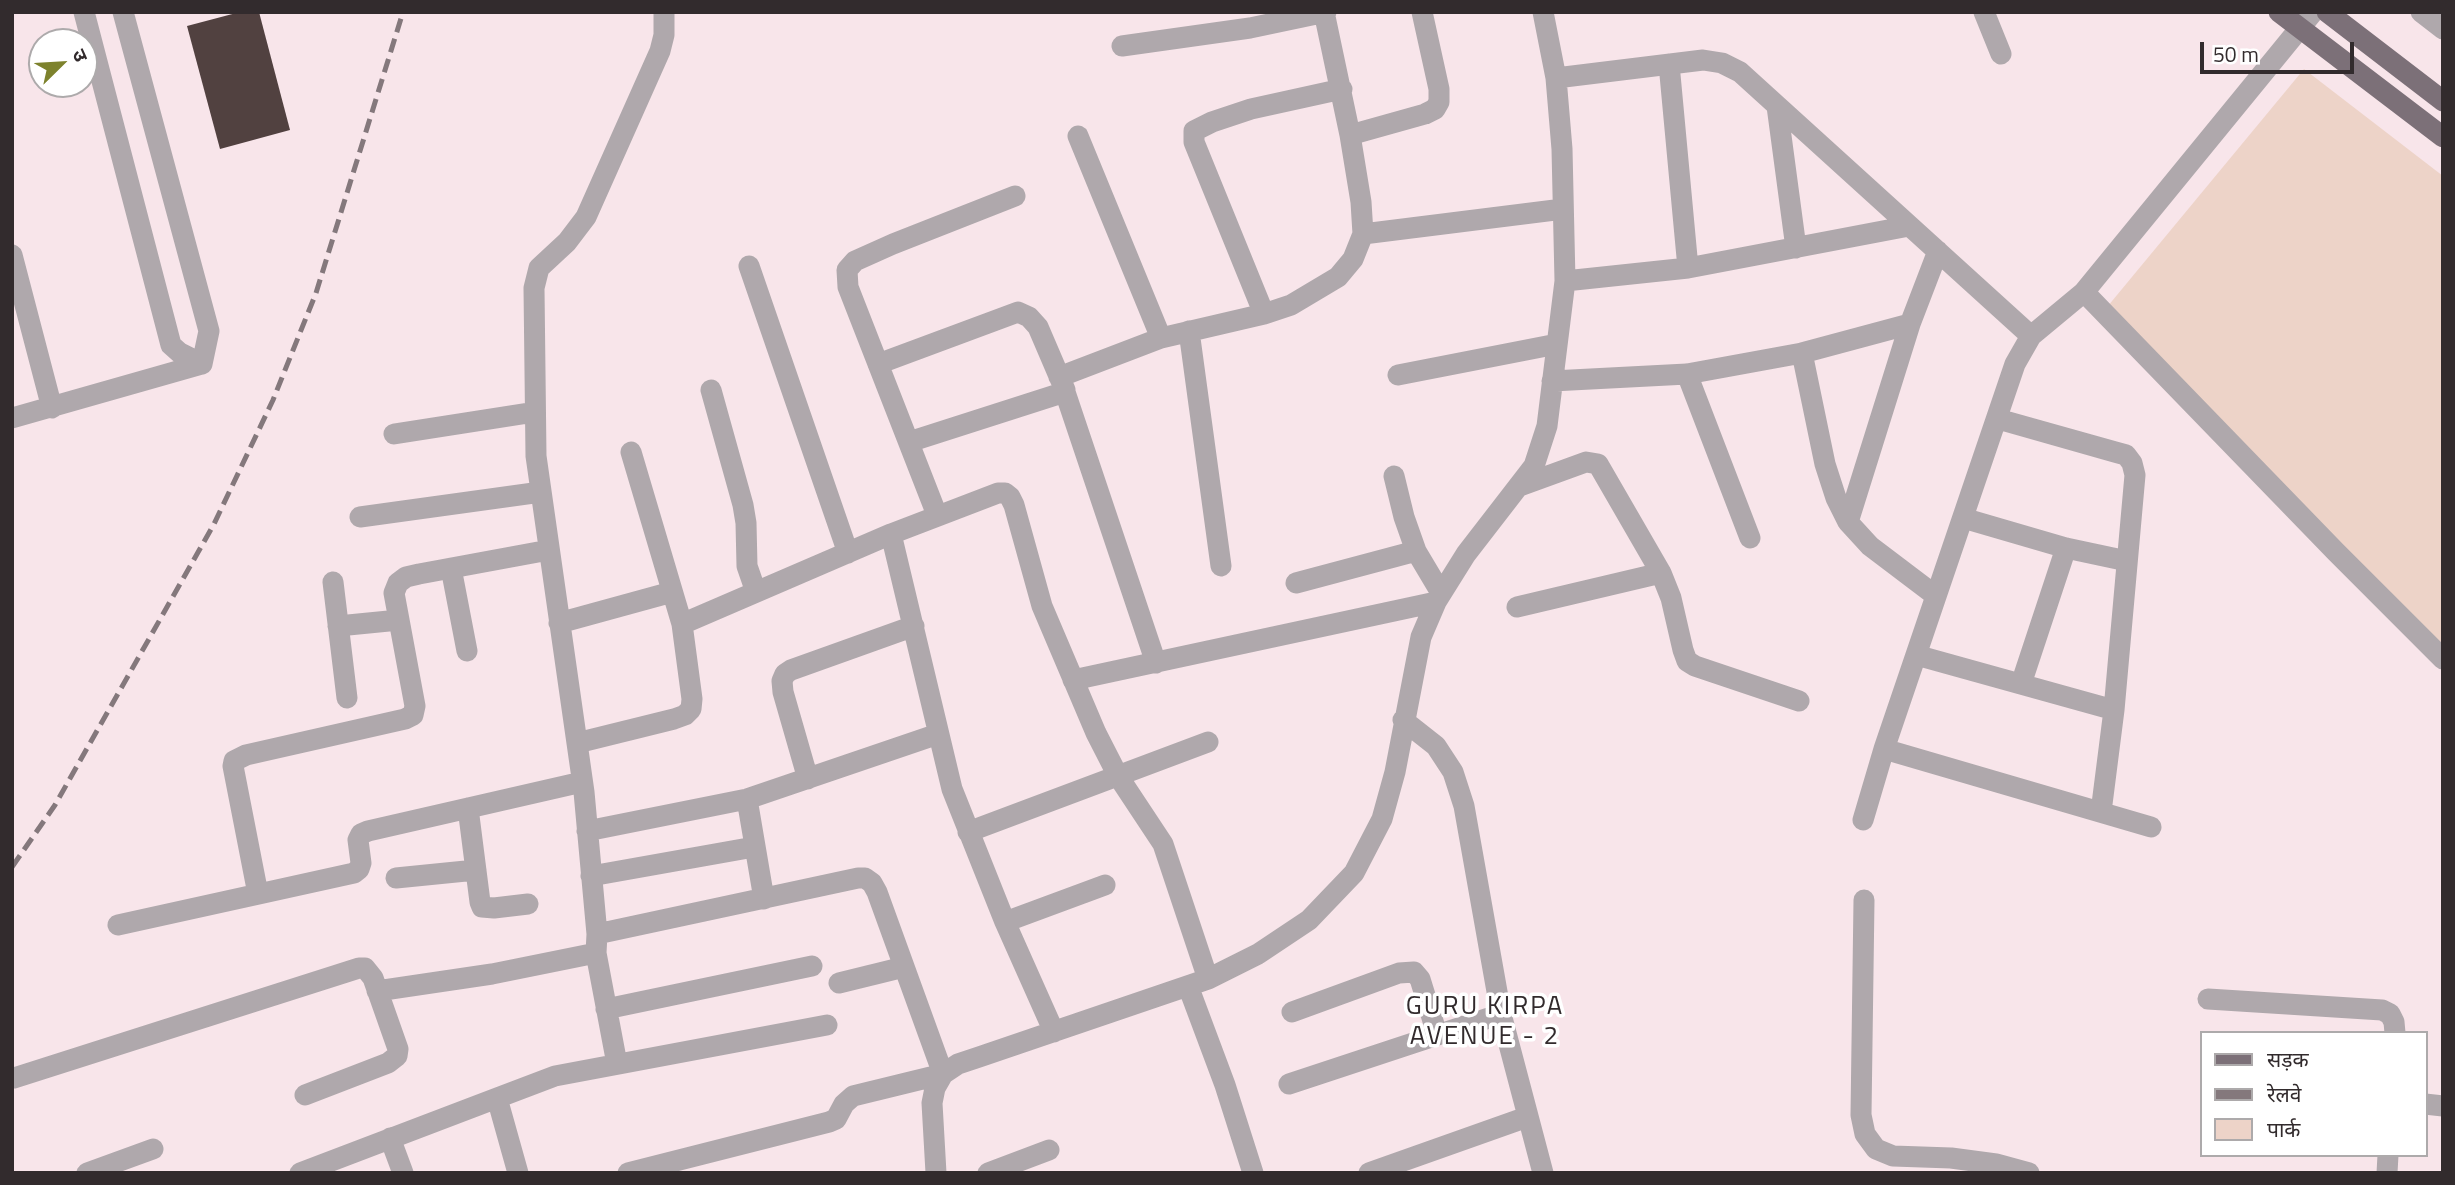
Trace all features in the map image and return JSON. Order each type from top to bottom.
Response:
[{"type":"main road","points":[[2279,12],[2307,21],[2443,137]]},
{"type":"main road","points":[[2327,12],[2443,101]]},
{"type":"street","points":[[84,12],[172,345],[180,353],[202,364]]},
{"type":"street","points":[[123,12],[209,331],[202,364]]},
{"type":"street","points":[[617,1064],[596,943],[582,782],[536,456],[535,277],[539,268],[567,242],[586,217],[660,51],[664,35],[664,12]]},
{"type":"street","points":[[909,442],[1062,384],[1161,338],[1291,305],[1338,277],[1353,259],[1363,234],[1361,202],[1342,89],[1325,12],[1224,33],[1122,46]]},
{"type":"street","points":[[1350,135],[1435,109],[1439,102],[1439,89],[1422,12]]},
{"type":"street","points":[[1984,12],[2001,54]]},
{"type":"street","points":[[2421,12],[2443,29]]},
{"type":"street","points":[[628,1173],[829,1122],[836,1119],[844,1104],[853,1096],[943,1074],[958,1065],[1198,982],[1258,954],[1309,920],[1353,873],[1382,820],[1395,772],[1421,637],[1438,598],[1466,554],[1534,466],[1547,426],[1565,281],[1562,149],[1549,15]]},
{"type":"street","points":[[1863,821],[1884,749],[2015,364],[2031,337],[2084,292],[2307,21]]},
{"type":"street","points":[[1556,78],[1703,60],[1722,63],[1740,72],[2031,337]]},
{"type":"street","points":[[1669,64],[1688,268]]},
{"type":"street","points":[[1264,314],[1194,142],[1194,131],[1251,109],[1342,89]]},
{"type":"street","points":[[1777,106],[1796,248]]},
{"type":"street","points":[[1078,136],[1161,338]]},
{"type":"street","points":[[937,515],[848,287],[847,270],[855,261],[892,244],[1015,196]]},
{"type":"street","points":[[1363,234],[1563,209]]},
{"type":"street","points":[[1565,281],[1688,268],[1909,226]]},
{"type":"street","points":[[1848,522],[1910,324],[1938,251]]},
{"type":"street","points":[[12,255],[52,408]]},
{"type":"street","points":[[749,266],[848,552]]},
{"type":"street","points":[[2084,292],[2443,659]]},
{"type":"street","points":[[878,364],[1018,312],[1029,317],[1038,327],[1062,384],[1156,663]]},
{"type":"street","points":[[1552,381],[1688,374],[1802,353],[1910,324]]},
{"type":"street","points":[[1189,331],[1221,566]]},
{"type":"street","points":[[1398,375],[1557,344]]},
{"type":"street","points":[[1802,353],[1825,464],[1836,498],[1848,522],[1870,546],[1936,596]]},
{"type":"street","points":[[12,418],[202,364]]},
{"type":"street","points":[[1688,374],[1750,538]]},
{"type":"street","points":[[711,390],[743,505],[747,566],[756,592]]},
{"type":"street","points":[[394,434],[535,412]]},
{"type":"street","points":[[1998,419],[2126,456],[2132,463],[2135,475],[2114,710],[2101,812]]},
{"type":"street","points":[[577,743],[674,719],[685,715],[691,709],[682,624],[631,452]]},
{"type":"street","points":[[1520,486],[1586,462],[1598,464],[1661,573],[1671,598],[1682,650],[1688,661],[1695,666],[1799,701]]},
{"type":"street","points":[[1394,476],[1416,551],[1438,598]]},
{"type":"street","points":[[360,517],[541,492]]},
{"type":"street","points":[[682,624],[937,515],[998,493],[1005,493],[1010,497],[1042,606],[1096,733],[1118,776],[1163,844],[1225,1085],[1253,1173]]},
{"type":"street","points":[[1963,518],[2066,548],[2127,561]]},
{"type":"street","points":[[891,534],[952,789],[1005,922],[1054,1032]]},
{"type":"street","points":[[2021,684],[2066,548]]},
{"type":"street","points":[[258,894],[234,761],[246,755],[413,715],[415,706],[394,593],[397,583],[406,577],[549,550]]},
{"type":"street","points":[[1296,583],[1416,551]]},
{"type":"street","points":[[452,568],[467,651]]},
{"type":"street","points":[[1517,607],[1661,573]]},
{"type":"street","points":[[333,582],[347,698]]},
{"type":"street","points":[[559,623],[672,592]]},
{"type":"street","points":[[1073,680],[1438,598]]},
{"type":"street","points":[[338,626],[399,620]]},
{"type":"street","points":[[808,779],[783,691],[782,681],[785,674],[914,626]]},
{"type":"street","points":[[1916,654],[2114,710]]},
{"type":"street","points":[[1403,720],[1436,746],[1452,772],[1464,806],[1501,1014],[1543,1173]]},
{"type":"street","points":[[587,831],[747,799],[938,734]]},
{"type":"street","points":[[968,832],[1208,742]]},
{"type":"street","points":[[1884,749],[2151,827]]},
{"type":"street","points":[[118,925],[354,873],[361,863],[358,840],[361,834],[368,831],[582,782]]},
{"type":"street","points":[[747,799],[764,898]]},
{"type":"street","points":[[468,808],[482,906],[494,908],[528,904]]},
{"type":"street","points":[[591,876],[754,848]]},
{"type":"street","points":[[396,877],[476,870]]},
{"type":"street","points":[[377,991],[492,974],[764,898],[866,878],[877,892],[943,1074],[935,1088],[932,1103],[936,1173]]},
{"type":"street","points":[[1005,922],[1105,885]]},
{"type":"street","points":[[1864,900],[1861,1115],[1865,1134],[1876,1149],[1893,1156],[1984,1162],[2029,1173]]},
{"type":"street","points":[[606,1009],[812,966]]},
{"type":"street","points":[[839,984],[904,967]]},
{"type":"street","points":[[14,1078],[365,968],[369,971],[377,991],[398,1049],[397,1056],[388,1063],[304,1095]]},
{"type":"street","points":[[1293,1012],[1399,973],[1413,972],[1420,979],[1437,1034]]},
{"type":"street","points":[[2208,999],[2382,1010],[2390,1014],[2395,1031]]},
{"type":"street","points":[[1289,1084],[1501,1014]]},
{"type":"street","points":[[308,1171],[555,1076],[827,1024]]},
{"type":"street","points":[[497,1098],[518,1173]]},
{"type":"street","points":[[1369,1173],[1422,1164],[1527,1117]]},
{"type":"street","points":[[390,1138],[403,1173]]},
{"type":"street","points":[[87,1173],[153,1149]]},
{"type":"street","points":[[998,1171],[1049,1150]]},
{"type":"green space","points":[[2304,69],[2443,176],[2443,654],[2098,318]]},
{"type":"building","points":[[240,12],[259,12],[290,130],[220,149],[187,26]]},
{"type":"railway","points":[[12,867],[55,805],[214,524],[273,400],[316,293],[403,12]]},
{"type":"district","name":"GURU KIRPA AVENUE - 2","points":[[1485,1023]]}]
